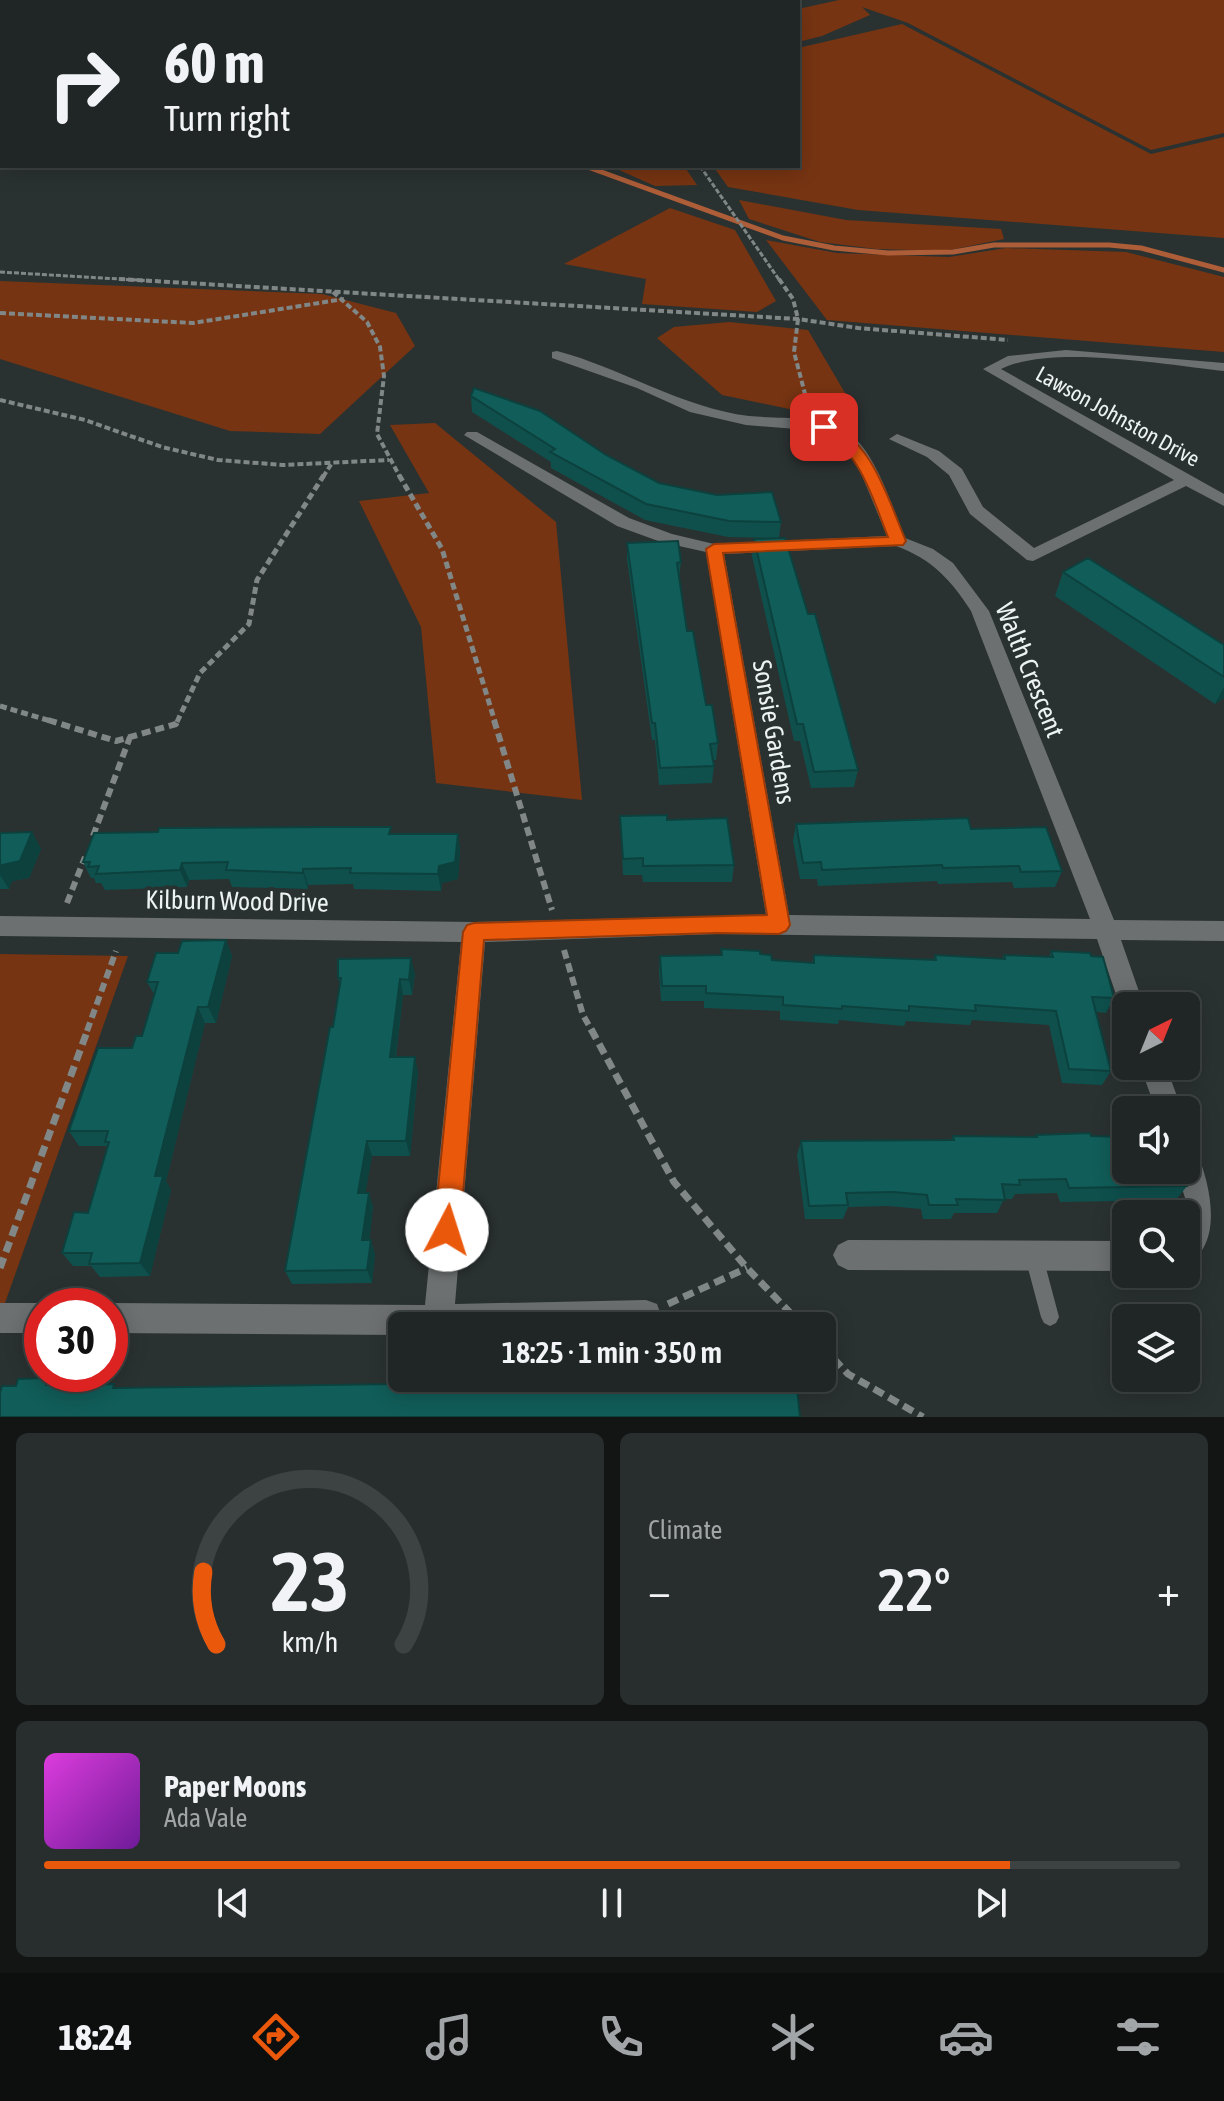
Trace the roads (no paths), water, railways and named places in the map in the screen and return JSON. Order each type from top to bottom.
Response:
[{"type":"street","name":"Lawson Johnston Drive","points":[[1224,367],[1052,353],[1014,357],[1000,361],[990,369],[1224,501]]},
{"type":"street","points":[[472,435],[623,522],[667,538],[714,549],[898,541],[867,467],[843,436],[814,425],[746,420],[695,409],[642,385],[557,355]]},
{"type":"street","points":[[897,439],[933,454],[956,472],[976,510],[1033,556],[1186,480]]},
{"type":"street","name":"Walth Crescent","points":[[898,541],[928,550],[952,569],[980,611],[1106,930],[1127,992]]},
{"type":"street","name":"Sonsie Gardens","points":[[714,549],[779,925]]},
{"type":"street","name":"Kilburn Wood Drive","points":[[0,926],[474,932],[717,924],[1224,931]]},
{"type":"street","points":[[440,1312],[474,932]]},
{"type":"street","points":[[1200,1205],[1205,1221],[1200,1239]]},
{"type":"street","points":[[848,1255],[1112,1256]]},
{"type":"street","points":[[0,1318],[24,1318]]},
{"type":"street","points":[[128,1318],[388,1320]]},
{"type":"lane","points":[[1034,1257],[1050,1317]]},
{"type":"waterway","points":[[590,168],[783,238],[834,248],[888,253],[953,252],[994,245],[1109,245],[1141,248],[1224,270]]}]
